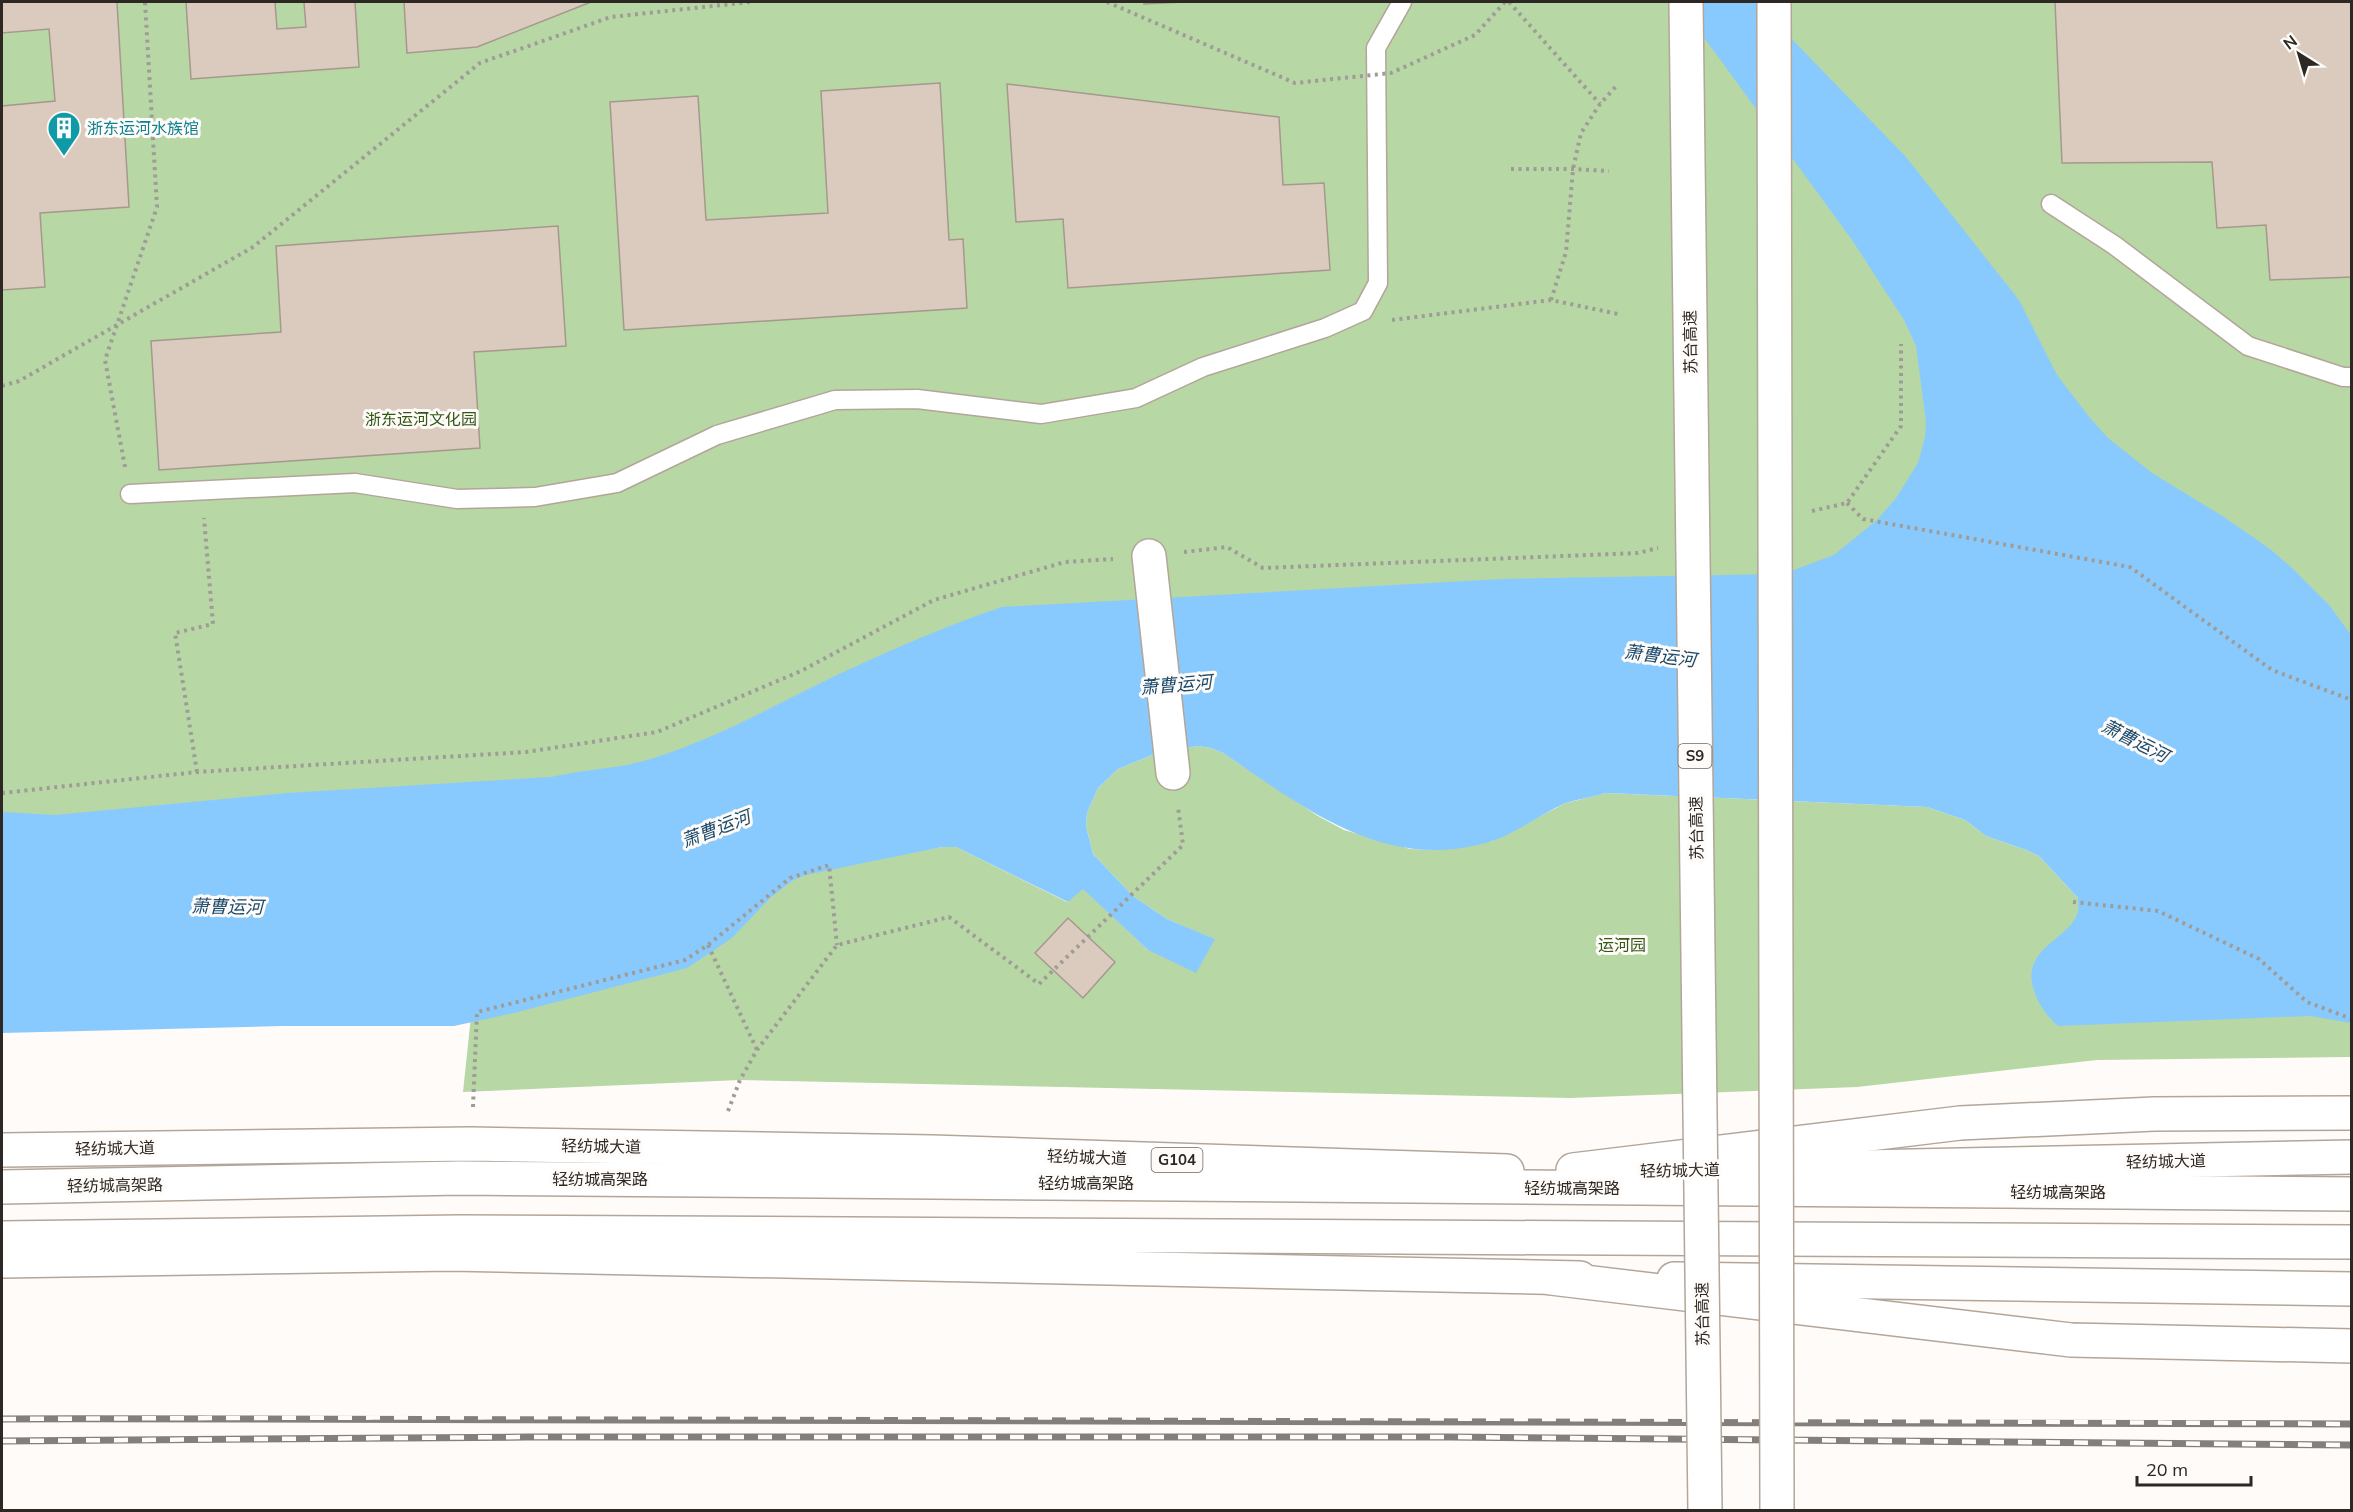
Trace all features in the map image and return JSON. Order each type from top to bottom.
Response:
[{"type":"main road","name":"苏台高速","points":[[1686,2],[1705,1510]]},
{"type":"main road","points":[[1774,2],[1778,1510]]},
{"type":"main road","points":[[1149,556],[1173,773]]},
{"type":"main road","points":[[1552,1173],[1960,1123],[2154,1114],[2352,1113]]},
{"type":"main road","name":"轻纺城大道","points":[[2,1150],[471,1144],[944,1152],[1552,1173],[2352,1157]]},
{"type":"main road","name":"轻纺城高架路","points":[[2,1187],[460,1178],[2352,1194]]},
{"type":"main road","points":[[2,1238],[461,1232],[2352,1242]]},
{"type":"main road","points":[[2,1261],[452,1254],[1551,1278],[2352,1289]]},
{"type":"main road","points":[[1551,1278],[2071,1340],[2352,1346]]},
{"type":"lane","points":[[130,494],[355,483],[457,499],[535,497],[617,483],[717,435],[835,400],[917,399],[1041,414],[1136,398],[1203,367],[1325,328],[1363,311],[1378,283],[1376,48],[1402,2]]},
{"type":"lane","points":[[2051,204],[2114,245],[2248,345],[2343,377],[2352,376]]},
{"type":"path","points":[[130,494],[105,360],[157,207],[145,2]]},
{"type":"path","points":[[2,386],[19,381],[253,247],[480,63],[611,17],[750,2]]},
{"type":"path","points":[[1107,2],[1295,82],[1391,73],[1475,35],[1505,2]]},
{"type":"path","points":[[1509,2],[1600,104]]},
{"type":"path","points":[[1551,300],[1566,252],[1573,169],[1581,133],[1600,104],[1618,84]]},
{"type":"path","points":[[1511,170],[1609,171]]},
{"type":"path","points":[[1385,321],[1551,300],[1618,314]]},
{"type":"path","points":[[1801,514],[1847,503],[1900,426],[1901,344]]},
{"type":"path","points":[[198,772],[175,633],[213,624],[202,490]]},
{"type":"path","points":[[1847,503],[1863,519],[2130,567],[2272,670],[2352,700]]},
{"type":"path","points":[[2,794],[198,772],[526,752],[657,732],[801,671],[934,600],[1065,562],[1227,547],[1263,568],[1638,553],[1662,548]]},
{"type":"path","points":[[712,1148],[740,1080],[757,1050],[837,945],[949,916],[1039,984],[1183,845],[1173,773]]},
{"type":"path","points":[[471,1144],[477,1012],[685,960],[708,945],[790,878],[829,866],[837,945]]},
{"type":"path","points":[[2073,902],[2158,911],[2259,959],[2307,1002],[2352,1019]]},
{"type":"path","points":[[708,945],[757,1050]]},
{"type":"green space","name":"浙东运河文化园","points":[[2,2],[2351,2],[2351,774],[1882,606],[664,818],[2,867]]},
{"type":"green space","name":"运河园","points":[[1198,746],[1223,753],[1318,816],[1344,830],[1410,849],[1437,850],[1492,841],[1566,803],[1606,793],[1927,807],[1965,820],[1986,836],[2039,856],[2078,898],[2352,1010],[2351,1057],[2097,1060],[1857,1087],[1570,1098],[740,1080],[463,1092],[472,1007],[786,872],[942,847],[956,847],[1067,902],[1083,888],[1148,950],[1214,939],[1167,919],[1133,896],[1093,854],[1086,826],[1087,813],[1098,788],[1118,769],[1157,753]]},
{"type":"water","name":"萧曹运河","points":[[1678,2],[1756,2],[1906,157],[2019,300],[2057,375],[2108,438],[2152,473],[2224,517],[2270,549],[2330,606],[2351,635],[2351,1023],[2310,1016],[2058,1026],[2040,1003],[2033,987],[2031,974],[2040,953],[2073,921],[2078,912],[2078,898],[2039,856],[1986,836],[1965,820],[1927,807],[1606,793],[1566,803],[1509,834],[1489,842],[1451,849],[1415,849],[1380,842],[1347,830],[1316,814],[1223,753],[1198,746],[1157,753],[1118,769],[1098,788],[1087,813],[1086,826],[1093,854],[1133,896],[1167,919],[1215,939],[1196,973],[1148,950],[1083,889],[1068,902],[956,847],[942,847],[805,875],[792,881],[770,898],[732,938],[687,968],[514,1013],[454,1026],[282,1026],[2,1033],[2,812],[55,815],[287,793],[551,777],[628,764],[654,758],[702,740],[878,656],[1002,607],[1502,579],[1783,574],[1834,555],[1877,520],[1896,498],[1918,463],[1925,437],[1926,422],[1916,346],[1904,320],[1852,240]]},
{"type":"building","name":"浙东运河水族馆","points":[[2,2],[117,2],[129,207],[40,213],[45,287],[2,290],[2,106],[55,101],[49,29],[2,33]]},
{"type":"building","points":[[186,2],[275,2],[277,29],[306,27],[304,2],[355,2],[359,67],[191,79]]},
{"type":"building","points":[[404,2],[591,2],[477,47],[407,53]]},
{"type":"building","points":[[1144,2],[1184,2],[1144,4]]},
{"type":"building","points":[[2055,2],[2352,2],[2352,277],[2270,280],[2266,225],[2217,228],[2212,162],[2062,163]]},
{"type":"building","points":[[940,83],[949,240],[963,239],[967,308],[624,330],[610,102],[698,96],[706,220],[828,213],[821,91]]},
{"type":"building","points":[[1007,84],[1279,117],[1283,185],[1324,183],[1330,270],[1068,288],[1063,219],[1016,222]]},
{"type":"building","points":[[558,226],[566,346],[474,352],[480,448],[159,470],[151,341],[281,332],[276,246]]},
{"type":"building","points":[[1068,918],[1115,962],[1083,998],[1035,953]]},
{"type":"railway","points":[[2,1419],[1177,1418],[2352,1424]]},
{"type":"railway","points":[[2,1441],[527,1437],[1449,1437],[2352,1445]]},
{"type":"place","name":"浙东运河水族馆","points":[[64,157]]}]
